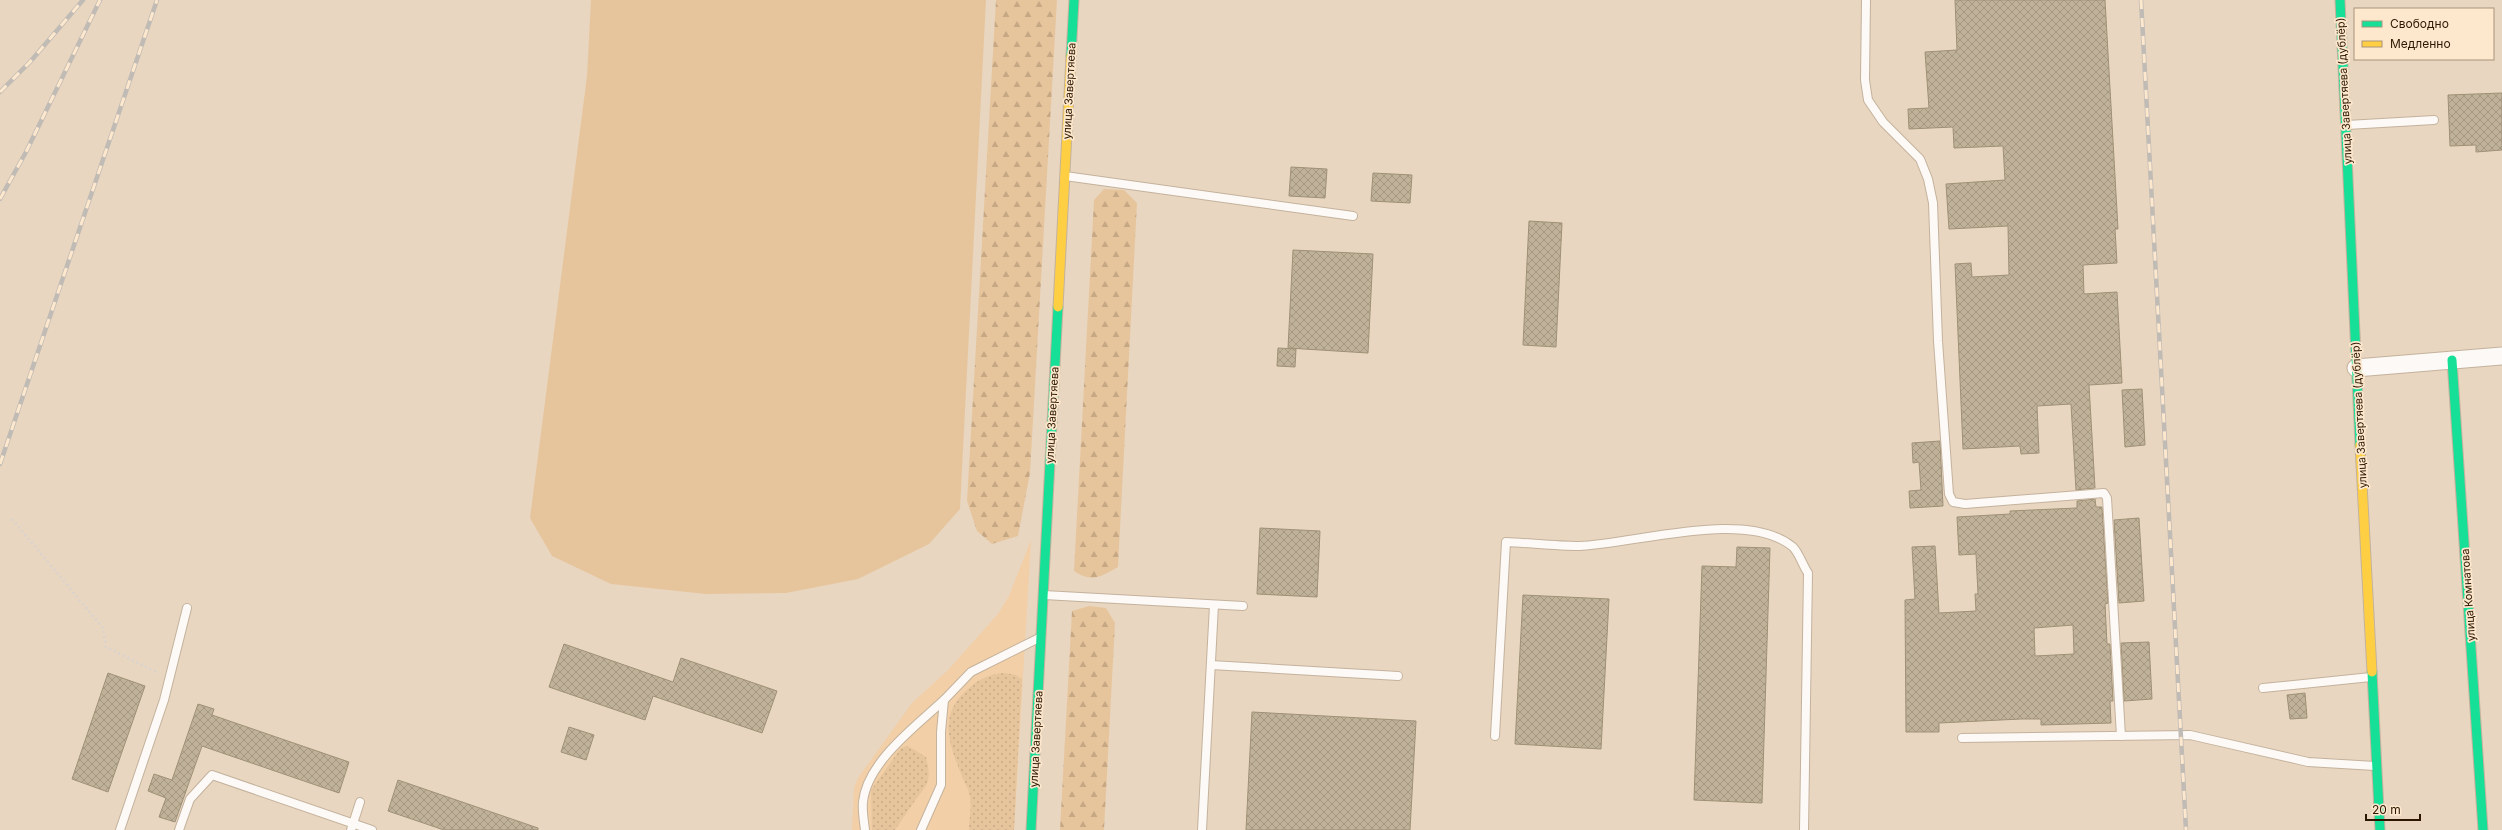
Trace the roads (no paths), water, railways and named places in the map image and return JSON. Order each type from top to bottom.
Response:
[{"type":"street","name":"улица Завертяева","points":[[1031,830],[1074,0]]},
{"type":"street","name":"улица Завертяева (дублёр)","points":[[2340,0],[2356,368],[2374,676],[2380,830]]},
{"type":"street","points":[[2356,368],[2502,356]]},
{"type":"street","name":"улица Комнатова","points":[[2452,360],[2483,830]]},
{"type":"lane","points":[[1866,0],[1865,80],[1868,100],[1882,122],[1920,159],[1928,179],[1933,203],[1938,341],[1949,494],[1953,502],[1965,504],[2104,493],[2107,498],[2121,736]]},
{"type":"lane","points":[[2345,125],[2434,120]]},
{"type":"lane","points":[[1064,176],[1353,216]]},
{"type":"lane","points":[[1495,736],[1506,542],[1579,546],[1681,532],[1746,529],[1773,536],[1793,548],[1808,573],[1804,830]]},
{"type":"lane","points":[[1044,596],[1243,606]]},
{"type":"lane","points":[[1202,830],[1214,605]]},
{"type":"lane","points":[[120,830],[164,700],[186,608]]},
{"type":"lane","points":[[866,830],[862,803],[867,785],[894,745],[944,700],[971,672],[1042,637]]},
{"type":"lane","points":[[1211,666],[1398,676]]},
{"type":"lane","points":[[2263,688],[2374,676]]},
{"type":"lane","points":[[921,830],[941,785],[941,732],[944,700]]},
{"type":"lane","points":[[1962,738],[2190,735],[2308,762],[2378,766]]},
{"type":"lane","points":[[179,830],[190,798],[212,775],[352,827],[372,830]]},
{"type":"lane","points":[[352,827],[360,802]]},
{"type":"railway","points":[[0,92],[30,62],[83,0]]},
{"type":"railway","points":[[0,199],[26,152],[100,0]]},
{"type":"railway","points":[[0,464],[157,0]]},
{"type":"railway","points":[[2141,0],[2186,830]]}]
